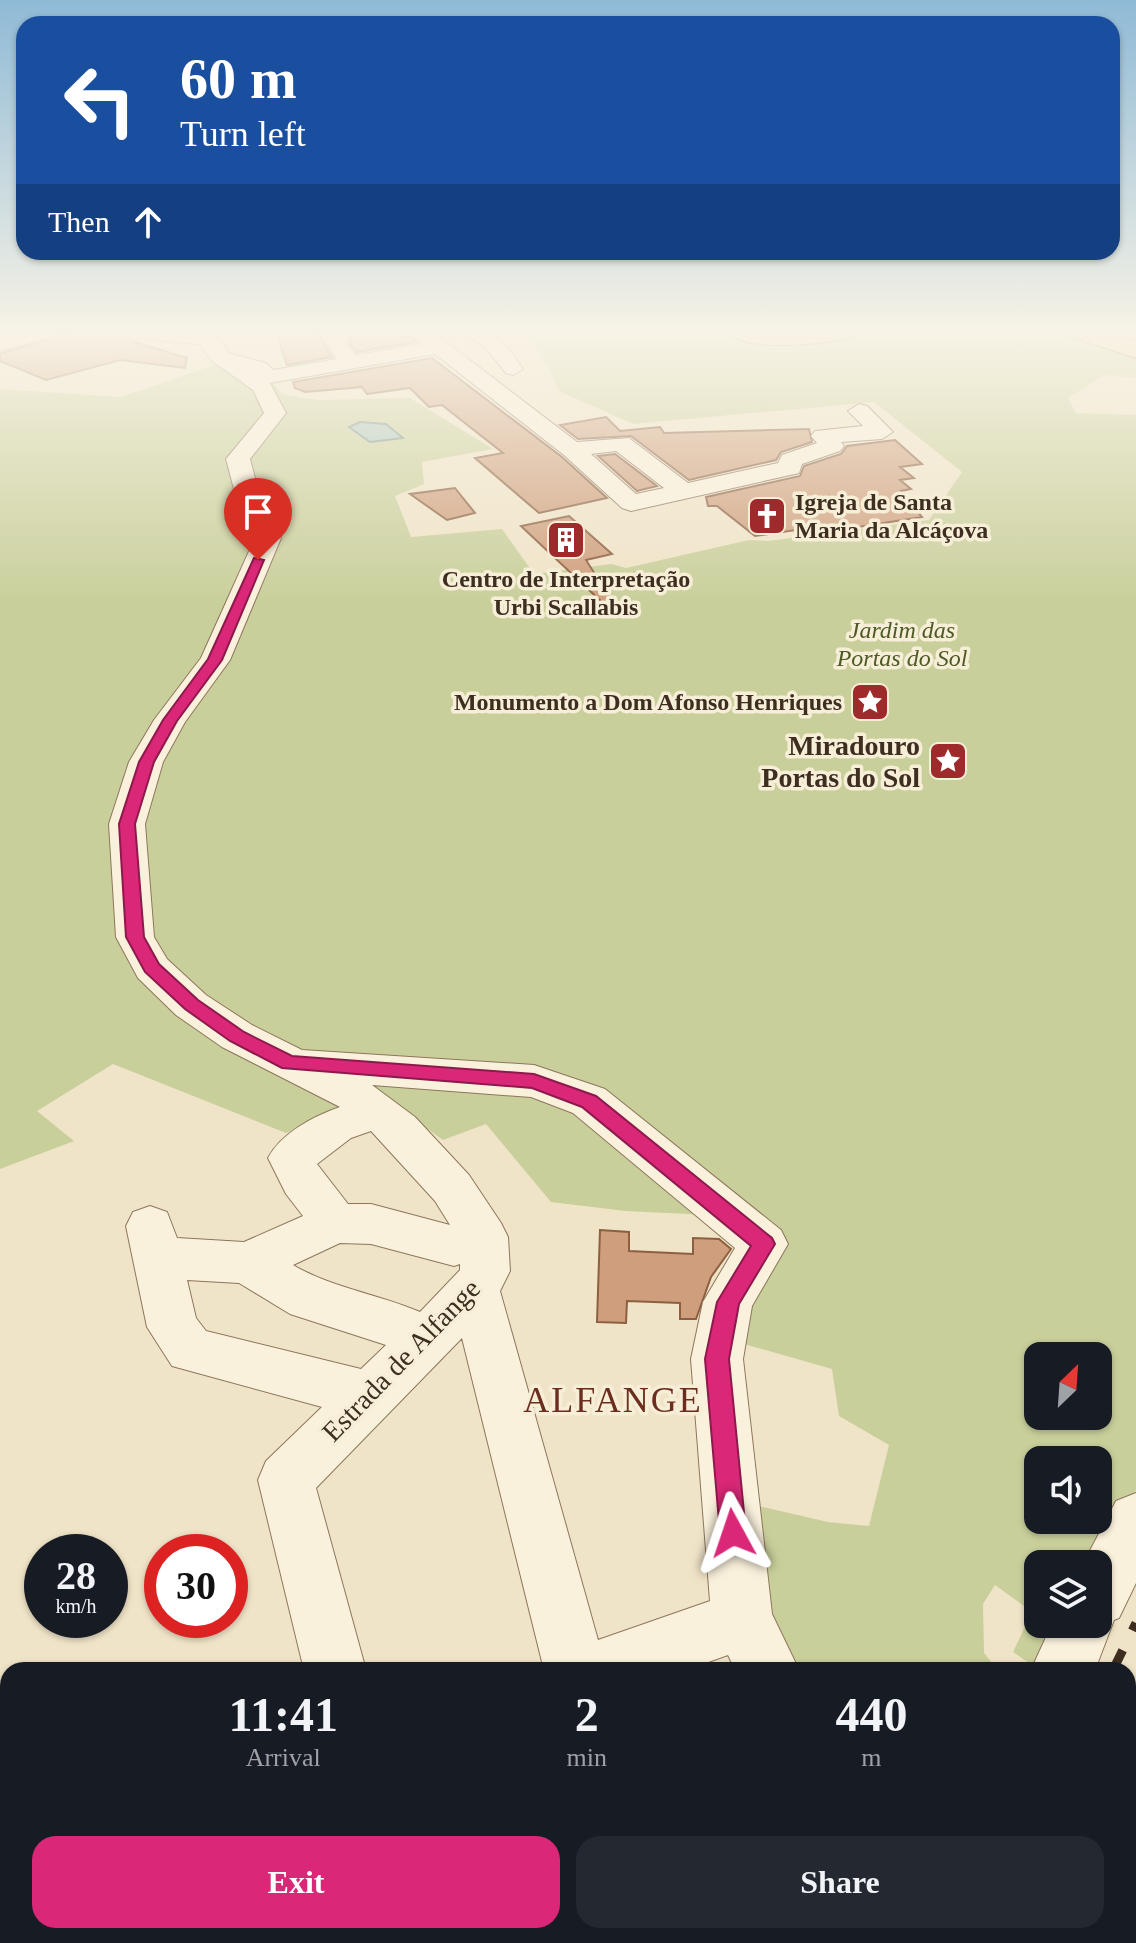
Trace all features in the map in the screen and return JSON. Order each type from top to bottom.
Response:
[{"type":"street","name":"Estrada de Alfange","points":[[269,423],[259,438],[244,449],[238,459],[247,493],[268,538],[215,660],[170,720],[146,762],[127,824],[135,937],[152,968],[191,1005],[237,1036],[288,1063],[328,1079],[399,1129],[452,1188],[484,1237],[485,1271],[475,1291],[286,1480],[333,1662]]},
{"type":"street","points":[[536,423],[631,503],[790,468],[790,460],[832,446],[823,436],[882,432],[872,423]]},
{"type":"street","points":[[572,450],[621,443],[686,493]]},
{"type":"street","points":[[288,1063],[534,1081],[589,1101],[764,1244],[728,1302],[717,1359],[755,1645],[649,1662]]},
{"type":"street","points":[[336,1223],[302,1181],[291,1158],[335,1126],[377,1112]]},
{"type":"street","points":[[247,1263],[336,1223],[371,1224],[454,1246],[484,1237]]},
{"type":"street","points":[[371,1396],[190,1350],[173,1327],[153,1242],[247,1263],[308,1299],[379,1318],[427,1340]]},
{"type":"street","points":[[475,1291],[573,1662]]},
{"type":"street","points":[[1112,1569],[1136,1521]]},
{"type":"street","points":[[1066,1662],[1078,1638]]},
{"type":"green space","name":"Jardim das Portas do Sol","points":[[0,423],[450,423],[493,449],[422,462],[424,484],[395,496],[411,537],[502,529],[534,574],[611,564],[626,568],[749,540],[768,541],[929,520],[962,472],[900,423],[1136,423],[1136,1490],[1108,1550],[1024,1550],[1024,1606],[995,1585],[983,1604],[984,1653],[991,1662],[795,1662],[767,1639],[746,1503],[828,1522],[869,1526],[889,1445],[839,1416],[832,1369],[737,1342],[736,1312],[773,1262],[730,1216],[625,1211],[551,1202],[486,1124],[443,1140],[404,1112],[332,1113],[286,1133],[113,1064],[37,1111],[74,1141],[0,1169]]},
{"type":"green space","points":[[1024,1629],[1024,1638],[1063,1638],[1045,1662],[1027,1662],[1013,1652]]},
{"type":"water","points":[[359,423],[386,424],[403,438],[370,442],[349,427]]},
{"type":"building","points":[[464,423],[517,423],[562,457],[607,498],[539,513],[475,458],[503,453]]},
{"type":"building","points":[[612,423],[620,431],[660,427],[664,433],[809,429],[812,442],[781,452],[776,460],[689,480],[631,436],[578,439],[560,425]]},
{"type":"building","points":[[895,440],[922,464],[900,467],[914,478],[900,480],[911,489],[901,491],[922,517],[832,531],[823,526],[755,536],[717,506],[708,506],[706,497],[800,476],[804,466],[841,454],[847,446]]},
{"type":"building","points":[[615,454],[657,486],[637,491],[598,456]]},
{"type":"building","points":[[455,488],[475,513],[447,520],[410,494]]},
{"type":"building","name":"Centro de Interpretação Urbi Scallabis","points":[[569,516],[612,554],[586,560],[612,601],[606,606],[521,526]]},
{"type":"building","points":[[600,1230],[629,1232],[629,1251],[693,1254],[693,1238],[719,1239],[731,1249],[711,1277],[696,1319],[680,1319],[680,1303],[627,1301],[626,1323],[597,1322]]},
{"type":"railway","points":[[1117,1662],[1136,1623]]},
{"type":"place","name":"Igreja de Santa Maria da Alcáçova","points":[[767,516]]},
{"type":"place","name":"Centro de Interpretação Urbi Scallabis","points":[[566,540]]},
{"type":"place","name":"Monumento a Dom Afonso Henriques","points":[[870,702]]},
{"type":"place","name":"Miradouro Portas do Sol","points":[[948,761]]},
{"type":"district","name":"ALFANGE","points":[[613,1400]]},
{"type":"route","points":[[258,560],[215,660],[170,720],[146,762],[127,824],[135,937],[152,968],[191,1005],[237,1036],[288,1063],[534,1081],[589,1101],[764,1244],[728,1302],[717,1359],[733,1533]]}]
